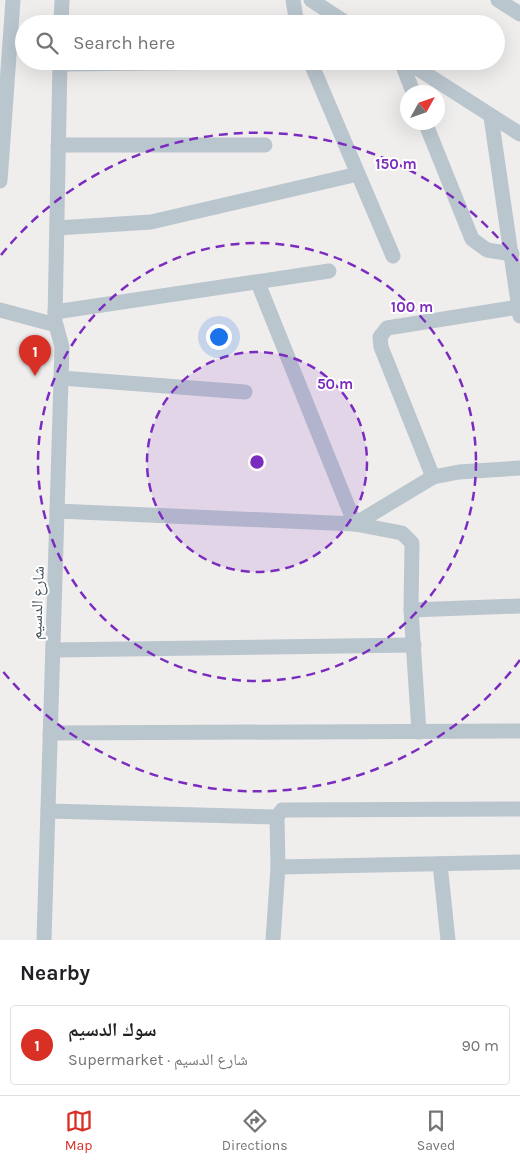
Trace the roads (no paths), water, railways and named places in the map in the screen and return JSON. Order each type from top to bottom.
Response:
[{"type":"street","points":[[0,180],[13,0]]},
{"type":"street","points":[[61,15],[62,0]]},
{"type":"street","points":[[293,0],[296,15]]},
{"type":"street","points":[[311,0],[334,15]]},
{"type":"street","points":[[498,0],[520,14]]},
{"type":"street","name":"شارع الدسيم","points":[[44,940],[62,347],[55,318],[60,70]]},
{"type":"street","points":[[314,70],[393,256]]},
{"type":"street","points":[[404,70],[410,85]]},
{"type":"street","points":[[420,70],[520,134]]},
{"type":"street","points":[[433,477],[382,348],[380,337],[387,328],[520,312],[491,117]]},
{"type":"street","points":[[428,130],[472,239],[487,250],[512,254]]},
{"type":"street","points":[[58,145],[265,145]]},
{"type":"street","points":[[56,228],[151,222],[358,174]]},
{"type":"street","points":[[0,310],[55,318],[329,271]]},
{"type":"street","points":[[258,283],[355,524]]},
{"type":"street","points":[[61,378],[245,392]]},
{"type":"street","points":[[355,524],[433,477],[459,472],[520,468]]},
{"type":"street","points":[[57,511],[355,524],[402,533],[412,543],[411,610],[420,732]]},
{"type":"street","points":[[411,610],[520,606]]},
{"type":"street","points":[[53,650],[414,645]]},
{"type":"street","points":[[50,734],[520,731]]},
{"type":"street","points":[[273,940],[278,867],[277,816],[282,810],[520,809]]},
{"type":"street","points":[[48,810],[277,816]]},
{"type":"street","points":[[278,867],[520,862]]},
{"type":"street","points":[[440,864],[448,940]]},
{"type":"place","name":"سوك الدسيم","points":[[35,376]]}]
